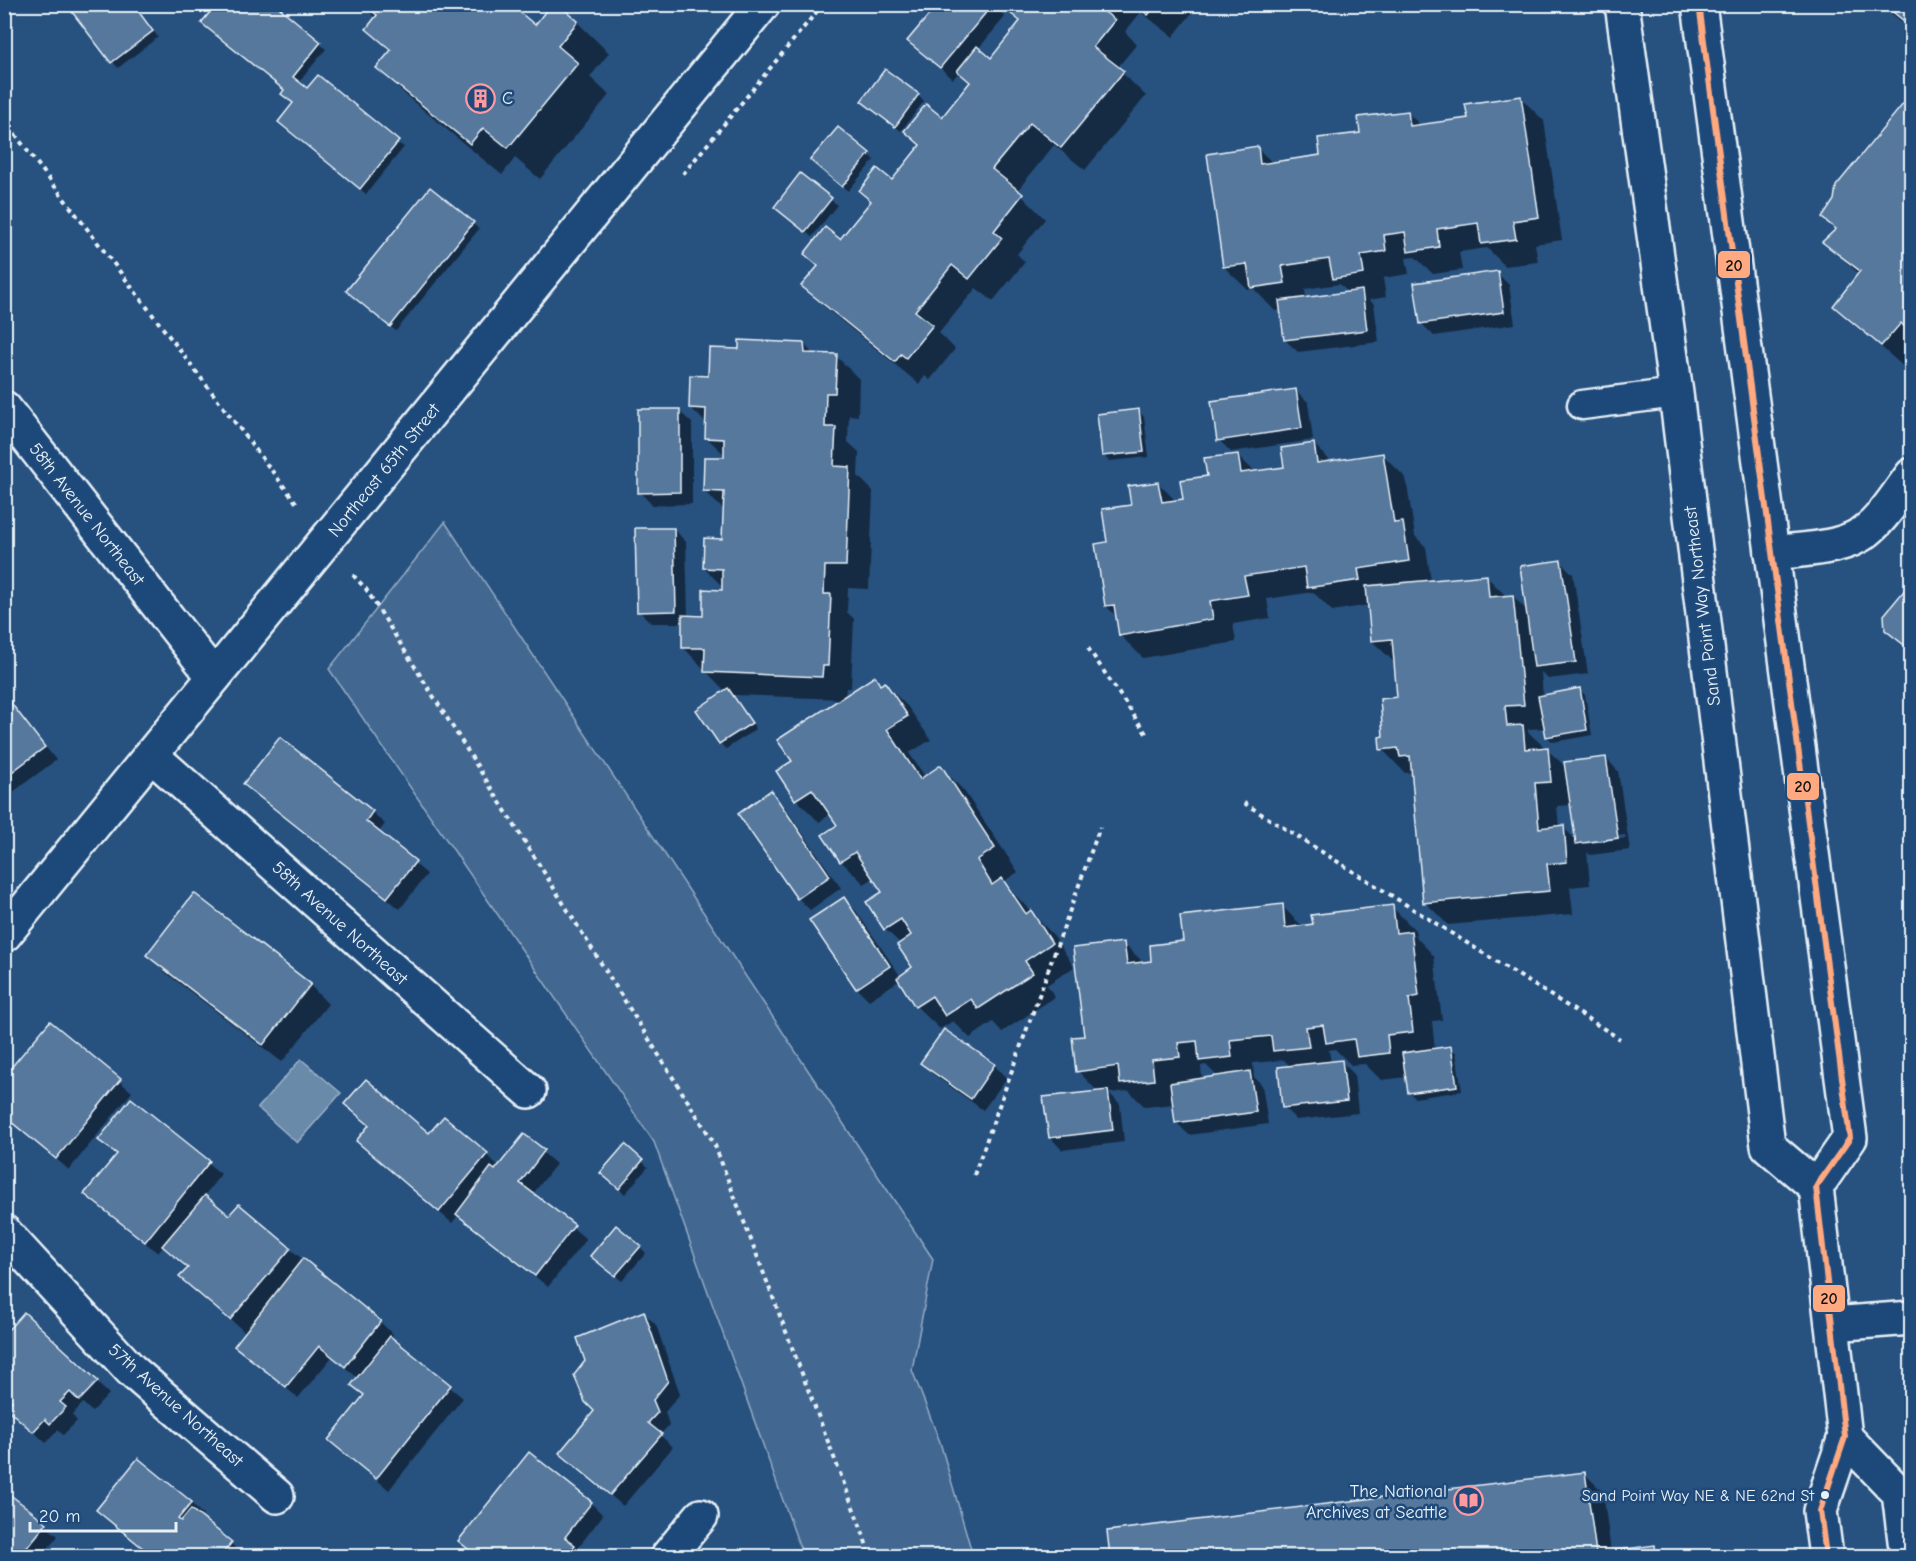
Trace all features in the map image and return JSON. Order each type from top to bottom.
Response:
[{"type":"main road","name":"Northeast 65th Street","points":[[4,935],[763,4]]},
{"type":"main road","name":"Sand Point Way Northeast","points":[[1622,4],[1676,393],[1768,1146],[1816,1187]]},
{"type":"main road","points":[[1699,4],[1850,1138],[1816,1187],[1845,1437],[1820,1511],[1826,1557]]},
{"type":"main road","name":"58th Avenue Northeast","points":[[4,408],[214,677]]},
{"type":"main road","points":[[1772,553],[1837,544],[1862,534],[1873,526],[1911,475]]},
{"type":"main road","name":"58th Avenue Northeast","points":[[151,755],[529,1091]]},
{"type":"main road","name":"57th Avenue Northeast","points":[[4,1232],[131,1370],[277,1496]]},
{"type":"main road","points":[[1832,1324],[1911,1318]]},
{"type":"main road","points":[[1845,1437],[1899,1493],[1907,1557]]},
{"type":"main road","points":[[668,1557],[701,1516]]},
{"type":"lane","points":[[1582,405],[1676,393]]},
{"type":"path","points":[[4,120],[294,501]]},
{"type":"path","points":[[358,582],[366,589],[714,1143],[860,1526],[868,1557]]},
{"type":"path","points":[[1088,648],[1147,735]]},
{"type":"path","points":[[1244,802],[1620,1039]]},
{"type":"path","points":[[974,1174],[1100,827]]},
{"type":"shaded area","points":[[445,522],[933,1259],[912,1370],[940,1442],[973,1556],[803,1556],[654,1142],[329,669]]},
{"type":"shaded area","points":[[301,1059],[341,1093],[297,1143],[258,1108]]},
{"type":"building","points":[[66,4],[133,4],[153,31],[111,63]]},
{"type":"building","points":[[212,4],[275,4],[321,42],[293,77],[307,88],[318,75],[399,141],[360,189],[278,122],[293,103],[281,94],[284,90],[201,23],[215,6]]},
{"type":"building","name":"C","points":[[364,4],[510,4],[535,25],[551,4],[558,4],[578,21],[558,46],[578,63],[508,148],[483,128],[470,144],[376,68],[391,50],[366,29],[377,15]]},
{"type":"building","points":[[938,4],[993,4],[940,68],[907,41]]},
{"type":"building","points":[[1009,4],[1105,4],[1101,9],[1115,20],[1093,47],[1124,71],[1061,148],[1030,123],[992,169],[1023,194],[994,231],[1002,238],[969,279],[952,265],[915,311],[933,325],[906,358],[901,354],[895,362],[801,286],[818,266],[804,254],[825,227],[840,239],[871,201],[859,191],[877,168],[892,180],[920,145],[904,131],[926,104],[942,117],[970,82],[957,71],[977,46],[991,58],[1020,21],[1005,9]]},
{"type":"building","points":[[1135,4],[1157,4],[1148,15]]},
{"type":"building","points":[[1883,4],[1912,4],[1912,26],[1909,25]]},
{"type":"building","points":[[885,69],[919,94],[895,127],[861,101]]},
{"type":"building","points":[[1912,93],[1912,327],[1909,331],[1901,323],[1881,346],[1833,306],[1860,271],[1822,242],[1836,229],[1822,218],[1834,200],[1836,186]]},
{"type":"building","points":[[1521,96],[1539,217],[1513,221],[1516,239],[1481,244],[1478,223],[1437,229],[1439,247],[1408,252],[1405,232],[1384,235],[1386,251],[1361,255],[1364,274],[1333,279],[1329,259],[1282,266],[1285,283],[1251,288],[1247,264],[1223,267],[1207,154],[1258,146],[1260,164],[1320,155],[1318,138],[1360,133],[1358,117],[1408,111],[1410,126],[1468,118],[1465,104]]},
{"type":"building","points":[[838,127],[870,153],[842,187],[810,160]]},
{"type":"building","points":[[800,173],[832,198],[805,232],[774,207]]},
{"type":"building","points":[[430,187],[474,222],[390,327],[346,291]]},
{"type":"building","points":[[1498,271],[1504,312],[1420,324],[1414,283]]},
{"type":"building","points":[[1362,290],[1367,330],[1284,340],[1279,301]]},
{"type":"building","points":[[739,340],[804,343],[805,353],[837,354],[835,393],[826,393],[825,427],[836,427],[834,466],[850,467],[846,566],[825,566],[824,594],[831,594],[828,666],[823,666],[822,677],[704,672],[705,648],[682,648],[682,615],[703,616],[703,589],[722,590],[722,569],[703,568],[704,538],[722,539],[724,492],[703,491],[704,457],[724,457],[724,439],[705,438],[706,409],[689,408],[690,375],[708,376],[709,348],[739,349]]},
{"type":"building","points":[[1296,389],[1302,428],[1217,441],[1211,401]]},
{"type":"building","points":[[638,409],[680,409],[680,492],[638,493]]},
{"type":"building","points":[[1139,409],[1144,452],[1102,456],[1097,414]]},
{"type":"building","points":[[1314,443],[1317,463],[1383,453],[1394,523],[1403,522],[1409,561],[1358,569],[1360,580],[1307,588],[1304,567],[1244,576],[1248,595],[1210,601],[1213,619],[1119,636],[1114,605],[1105,606],[1095,544],[1107,542],[1102,509],[1131,505],[1128,486],[1158,482],[1162,502],[1183,499],[1180,480],[1207,476],[1204,458],[1238,454],[1241,473],[1284,467],[1281,448]]},
{"type":"building","points":[[635,528],[674,528],[676,611],[637,612]]},
{"type":"building","points":[[1561,560],[1576,662],[1534,667],[1520,566]]},
{"type":"building","points":[[1487,575],[1489,597],[1513,595],[1524,705],[1505,706],[1507,726],[1523,725],[1525,749],[1548,747],[1551,782],[1535,783],[1539,828],[1564,825],[1567,862],[1547,864],[1550,891],[1423,903],[1410,756],[1400,757],[1398,748],[1380,750],[1379,737],[1383,736],[1380,699],[1397,697],[1392,639],[1371,641],[1366,586]]},
{"type":"building","points":[[1912,581],[1912,651],[1885,630],[1884,615]]},
{"type":"building","points":[[875,676],[880,685],[885,682],[908,716],[887,729],[920,779],[941,765],[995,848],[977,860],[992,885],[1002,878],[1026,914],[1031,910],[1052,943],[1025,961],[1033,973],[978,1009],[971,999],[945,1016],[932,996],[915,1007],[897,978],[912,967],[897,945],[911,935],[901,919],[884,930],[866,902],[882,892],[855,852],[840,862],[822,835],[837,825],[812,789],[795,800],[776,771],[792,761],[777,740]]},
{"type":"building","points":[[728,688],[752,723],[719,744],[696,710]]},
{"type":"building","points":[[1580,688],[1587,730],[1546,737],[1538,696]]},
{"type":"building","points":[[4,694],[45,747],[4,778]]},
{"type":"building","points":[[280,737],[373,811],[366,821],[416,861],[387,898],[243,784]]},
{"type":"building","points":[[1606,757],[1618,838],[1576,844],[1564,762]]},
{"type":"building","points":[[771,790],[830,876],[797,899],[738,814]]},
{"type":"building","points":[[194,893],[311,984],[263,1045],[146,955]]},
{"type":"building","points":[[844,897],[890,966],[856,989],[809,920]]},
{"type":"building","points":[[1283,904],[1285,928],[1313,924],[1311,915],[1393,905],[1396,933],[1411,931],[1419,996],[1409,998],[1413,1032],[1387,1035],[1389,1053],[1357,1057],[1354,1039],[1326,1043],[1323,1025],[1306,1027],[1309,1047],[1273,1051],[1271,1036],[1230,1040],[1232,1057],[1199,1061],[1197,1041],[1178,1043],[1180,1057],[1152,1060],[1154,1080],[1120,1084],[1118,1066],[1076,1072],[1072,1037],[1084,1036],[1073,948],[1124,942],[1127,964],[1151,961],[1150,945],[1183,941],[1180,916]]},
{"type":"building","points":[[50,1021],[121,1079],[56,1159],[4,1116],[8,1109],[4,1106],[4,1076]]},
{"type":"building","points":[[944,1029],[995,1064],[971,1099],[920,1063]]},
{"type":"building","points":[[1451,1046],[1457,1086],[1408,1093],[1402,1053]]},
{"type":"building","points":[[1342,1060],[1347,1101],[1282,1108],[1278,1067]]},
{"type":"building","points":[[1250,1071],[1256,1112],[1175,1123],[1170,1083]]},
{"type":"building","points":[[366,1079],[429,1133],[444,1116],[488,1153],[439,1212],[356,1141],[369,1125],[344,1104]]},
{"type":"building","points":[[1108,1090],[1113,1130],[1049,1138],[1043,1097]]},
{"type":"building","points":[[131,1098],[210,1161],[145,1242],[84,1194],[117,1154],[98,1140]]},
{"type":"building","points":[[524,1134],[545,1150],[520,1183],[575,1225],[535,1276],[456,1214],[491,1167],[495,1170]]},
{"type":"building","points":[[625,1144],[643,1160],[619,1189],[600,1173]]},
{"type":"building","points":[[205,1195],[229,1215],[239,1204],[291,1248],[230,1320],[179,1277],[188,1268],[162,1246]]},
{"type":"building","points":[[616,1225],[641,1246],[615,1276],[590,1256]]},
{"type":"building","points":[[303,1258],[381,1321],[345,1367],[319,1346],[286,1387],[234,1346]]},
{"type":"building","points":[[644,1311],[668,1381],[653,1400],[658,1412],[648,1423],[662,1434],[610,1495],[559,1453],[594,1411],[585,1402],[574,1375],[585,1361],[577,1338]]},
{"type":"building","points":[[24,1312],[98,1381],[79,1401],[70,1392],[60,1402],[66,1407],[50,1424],[45,1419],[33,1432],[6,1408],[12,1401],[4,1394],[4,1324],[9,1329]]},
{"type":"building","points":[[390,1336],[451,1385],[376,1479],[328,1440],[364,1395],[351,1385]]},
{"type":"building","points":[[529,1452],[592,1502],[565,1537],[575,1545],[566,1556],[477,1556],[458,1541]]},
{"type":"building","points":[[138,1458],[192,1502],[178,1519],[181,1521],[191,1509],[232,1542],[221,1556],[143,1556],[140,1554],[144,1549],[96,1510]]},
{"type":"building","name":"The National Archives at Seattle","points":[[1585,1472],[1596,1553],[1655,1545],[1656,1556],[1110,1556],[1107,1531]]},
{"type":"building","points":[[4,1490],[47,1523],[20,1556],[4,1556]]},
{"type":"transit line","name":"20","points":[[1699,4],[1850,1138],[1816,1187],[1845,1437],[1820,1511],[1826,1556]]},
{"type":"place","name":"C","points":[[481,98]]},
{"type":"place","name":"Sand Point Way NE & NE 62nd St","points":[[1825,1495]]},
{"type":"place","name":"The National Archives at Seattle","points":[[1468,1501]]}]
